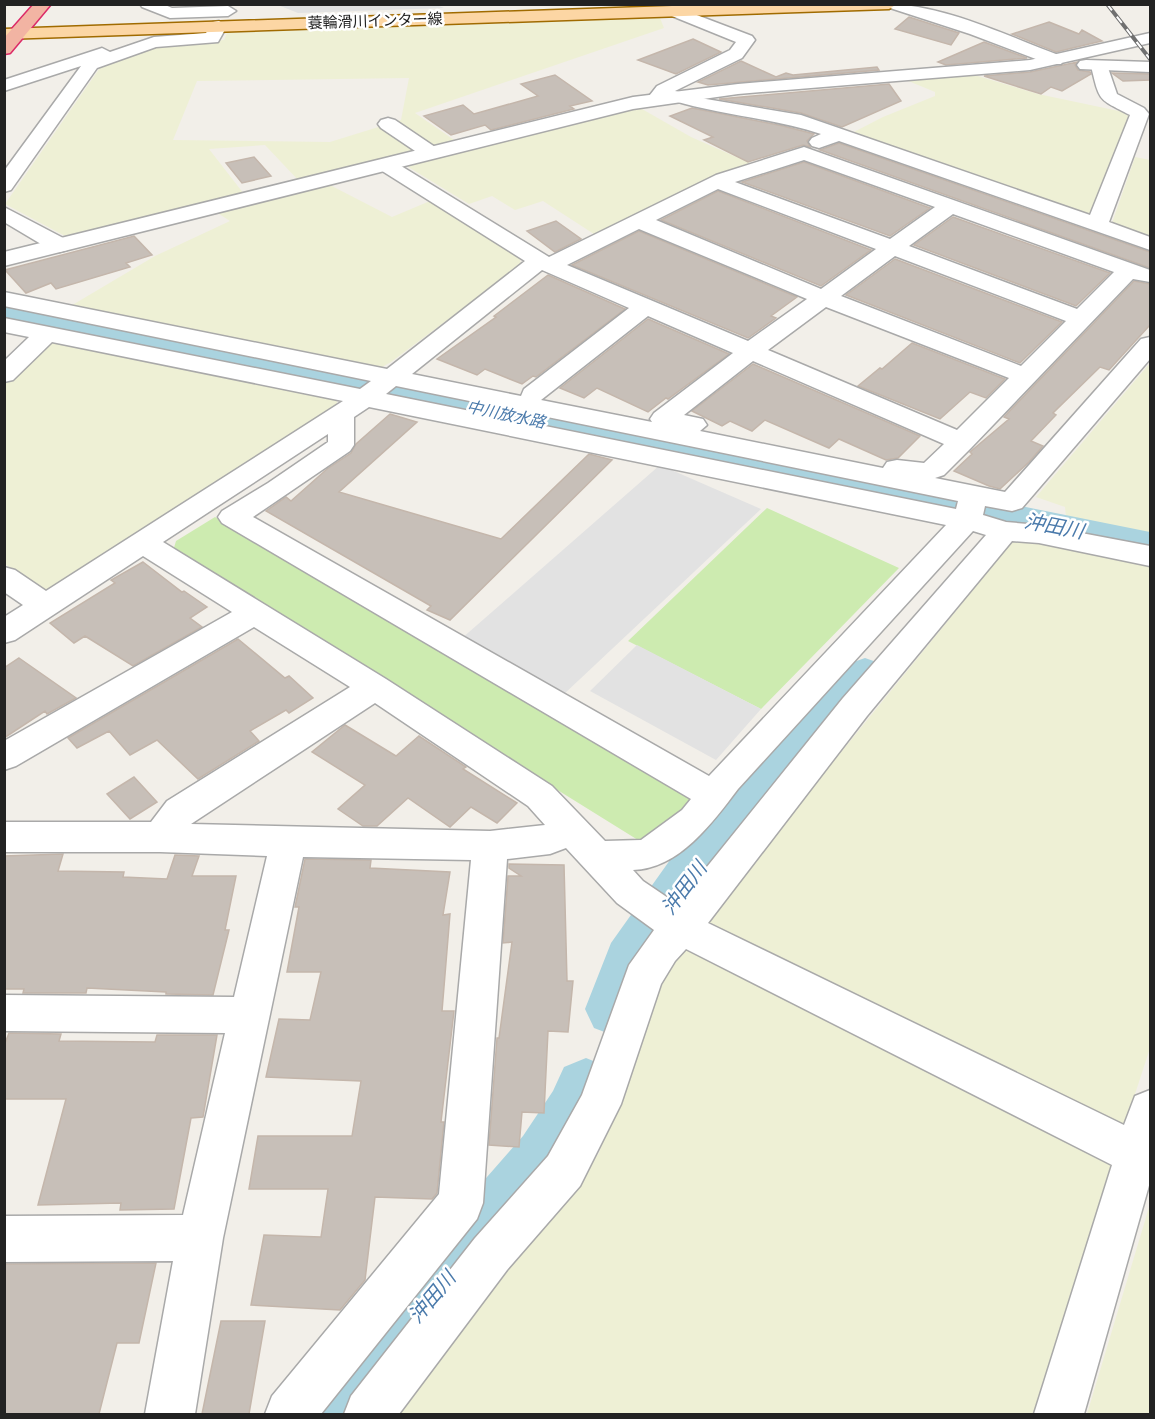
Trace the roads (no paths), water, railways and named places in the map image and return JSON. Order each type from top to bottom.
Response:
[{"type":"highway","points":[[4,49],[12,29],[43,4]]},
{"type":"main road","name":"蓑輪滑川インター線","points":[[12,29],[639,4]]},
{"type":"main road","name":"蓑輪滑川インター線","points":[[219,22],[891,4]]},
{"type":"street","points":[[148,4],[170,13],[219,22]]},
{"type":"street","points":[[4,86],[154,36],[219,22],[247,4]]},
{"type":"street","points":[[891,4],[976,30],[1055,60]]},
{"type":"street","points":[[655,100],[663,90],[736,54],[746,40],[673,11]]},
{"type":"street","points":[[4,186],[91,64],[154,42],[212,38],[219,22]]},
{"type":"street","points":[[1030,65],[1150,38]]},
{"type":"street","points":[[4,259],[431,153],[677,96],[1030,65],[1150,67]]},
{"type":"street","points":[[1097,225],[1135,154],[1140,114],[1114,101],[1108,95],[1100,66]]},
{"type":"street","points":[[677,96],[704,104],[794,120],[839,134],[1150,244]]},
{"type":"street","points":[[388,124],[431,153]]},
{"type":"street","points":[[804,153],[806,147],[839,134]]},
{"type":"street","points":[[4,632],[376,389],[545,263],[639,221],[717,182],[804,153],[1140,274]]},
{"type":"street","points":[[386,165],[545,263],[962,442]]},
{"type":"street","points":[[717,182],[1082,320]]},
{"type":"street","points":[[663,419],[749,352],[950,206]]},
{"type":"street","points":[[4,213],[59,245]]},
{"type":"street","points":[[639,221],[824,298],[1025,376]]},
{"type":"street","points":[[4,299],[376,389],[533,393],[924,473],[934,469],[962,442],[1082,320],[1140,274]]},
{"type":"street","points":[[533,393],[645,307]]},
{"type":"street","points":[[4,325],[376,389],[971,507],[1012,502],[1150,344]]},
{"type":"street","points":[[4,375],[46,334]]},
{"type":"street","points":[[232,517],[278,489],[341,445],[376,389]]},
{"type":"street","points":[[203,504],[232,517],[714,796]]},
{"type":"street","points":[[971,507],[1005,531],[1039,534],[1150,556]]},
{"type":"street","points":[[4,837],[160,837],[490,846],[550,839],[583,842],[648,855],[695,820],[726,779],[924,567],[971,507]]},
{"type":"street","points":[[369,1414],[491,1254],[564,1171],[600,1104],[643,977],[661,949],[681,928],[855,707],[1005,531]]},
{"type":"street","points":[[143,543],[375,687],[540,796],[630,892],[681,928],[1144,1158]]},
{"type":"street","points":[[924,567],[958,585]]},
{"type":"street","points":[[4,577],[45,605]]},
{"type":"street","points":[[4,757],[254,613]]},
{"type":"street","points":[[160,837],[180,811],[375,687]]},
{"type":"street","points":[[170,1414],[201,1238],[288,842]]},
{"type":"street","points":[[290,1414],[461,1203],[490,846]]},
{"type":"street","points":[[4,1013],[249,1015]]},
{"type":"street","points":[[1059,1414],[1144,1158],[1150,1110]]},
{"type":"street","points":[[4,1239],[201,1238]]},
{"type":"waterway","name":"中川放水路","points":[[4,312],[1150,546]]},
{"type":"waterway","name":"沖田川","points":[[615,1009],[632,961],[690,876],[865,676]]},
{"type":"waterway","name":"沖田川","points":[[335,1414],[440,1282],[546,1159],[575,1113],[586,1088]]},
{"type":"railway","points":[[1107,4],[1150,59]]}]
